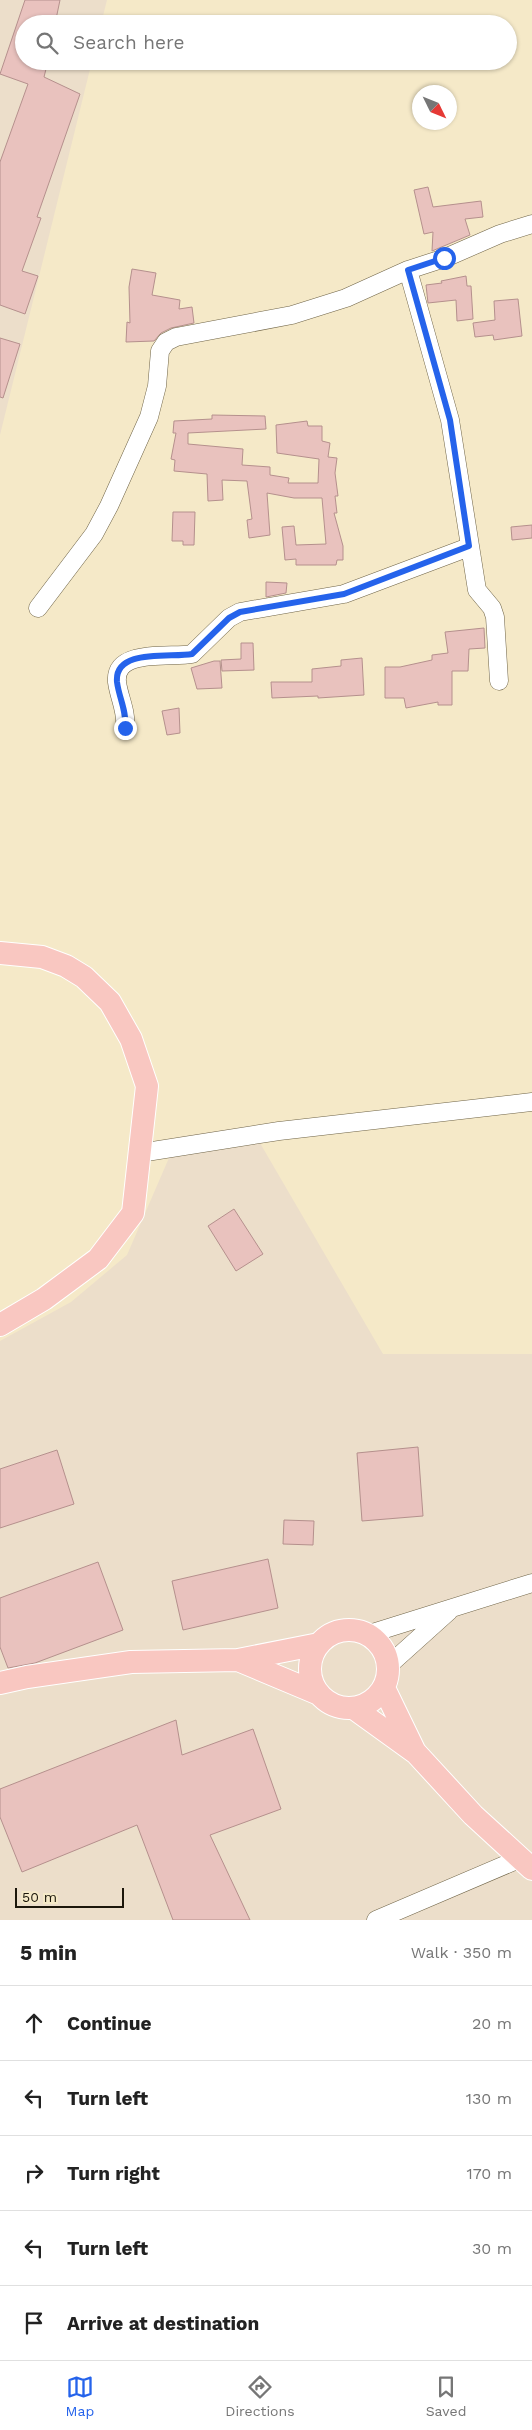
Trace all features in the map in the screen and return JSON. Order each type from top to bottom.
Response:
[{"type":"main road","points":[[0,953],[42,957],[66,966],[84,977],[110,1002],[131,1039],[147,1086],[134,1214],[98,1259],[44,1299],[0,1325]]},
{"type":"main road","points":[[238,1660],[318,1694],[329,1703],[341,1708],[355,1708],[372,1701],[384,1688],[389,1665],[386,1653],[379,1642],[369,1634],[356,1630],[342,1630],[330,1635],[319,1644],[312,1655],[310,1669],[312,1682],[318,1694]]},
{"type":"main road","points":[[0,1683],[27,1677],[131,1662],[238,1660],[319,1644]]},
{"type":"main road","points":[[384,1688],[416,1753]]},
{"type":"main road","points":[[355,1708],[416,1753],[473,1815],[526,1864]]},
{"type":"street","points":[[38,608],[94,534],[109,506],[149,417],[157,386],[160,351],[166,342],[176,337],[292,314],[346,298],[408,270],[444,258],[500,234],[532,224]]},
{"type":"street","points":[[408,270],[450,420],[477,590],[492,608],[496,617],[499,681]]},
{"type":"street","points":[[125,728],[126,717],[117,681],[119,670],[126,662],[136,658],[192,654],[229,618],[240,612],[344,594],[469,546]]},
{"type":"street","points":[[140,1153],[279,1131],[532,1102]]},
{"type":"street","points":[[369,1634],[532,1582]]},
{"type":"street","points":[[389,1665],[455,1606]]},
{"type":"street","points":[[376,1920],[526,1864]]},
{"type":"shaded area","points":[[0,0],[107,0],[103,15],[15,15],[15,70],[90,70],[0,435]]},
{"type":"shaded area","points":[[250,1126],[383,1354],[532,1354],[532,1920],[0,1920],[0,1341],[71,1302],[127,1255],[178,1137]]},
{"type":"building","points":[[25,0],[60,0],[57,15],[20,15]]},
{"type":"building","points":[[15,30],[15,70],[46,70],[44,77],[80,94],[37,217],[41,218],[22,271],[38,276],[25,314],[0,305],[0,162],[28,84],[0,74]]},
{"type":"building","points":[[428,187],[433,207],[481,201],[483,217],[465,219],[470,235],[432,251],[433,232],[424,234],[414,190]]},
{"type":"building","points":[[132,269],[156,273],[152,295],[180,300],[179,309],[192,307],[194,323],[171,328],[161,333],[154,341],[126,342],[127,322],[130,323],[129,287]]},
{"type":"building","points":[[466,276],[467,286],[471,286],[473,319],[457,321],[456,300],[428,303],[426,285],[442,283],[441,281]]},
{"type":"building","points":[[518,299],[522,336],[494,340],[493,335],[475,337],[473,323],[495,320],[494,301]]},
{"type":"building","points":[[0,338],[20,344],[3,398],[0,397]]},
{"type":"building","points":[[212,415],[265,416],[266,429],[188,433],[188,444],[243,449],[242,465],[270,467],[270,475],[289,478],[288,483],[318,483],[319,459],[277,453],[276,425],[307,421],[308,426],[322,426],[322,441],[330,443],[328,457],[337,458],[335,473],[338,496],[335,496],[337,513],[334,513],[343,546],[343,560],[337,560],[336,565],[296,565],[296,559],[285,560],[282,527],[294,526],[296,545],[326,544],[322,498],[294,498],[267,493],[270,535],[249,538],[247,520],[252,519],[247,481],[222,480],[223,500],[208,501],[207,474],[174,471],[175,460],[171,459],[176,433],[173,433],[174,421],[212,419]]},
{"type":"building","points":[[173,512],[195,512],[194,545],[183,545],[183,541],[172,541]]},
{"type":"building","points":[[532,525],[532,538],[512,540],[511,527]]},
{"type":"building","points":[[266,582],[287,583],[286,593],[266,597]]},
{"type":"building","points":[[484,628],[485,648],[469,649],[468,671],[452,671],[452,705],[438,705],[438,702],[406,708],[404,698],[385,698],[385,667],[400,667],[432,660],[432,655],[448,653],[445,632]]},
{"type":"building","points":[[241,643],[253,643],[254,670],[222,671],[221,660],[241,659]]},
{"type":"building","points":[[362,658],[364,695],[272,698],[271,682],[312,682],[312,669],[341,666],[341,660]]},
{"type":"building","points":[[220,661],[222,688],[197,689],[191,668]]},
{"type":"building","points":[[179,708],[180,733],[167,735],[162,711]]},
{"type":"building","points":[[234,1209],[263,1254],[236,1271],[208,1226]]},
{"type":"building","points":[[418,1447],[423,1516],[362,1521],[357,1453]]},
{"type":"building","points":[[57,1450],[74,1504],[0,1528],[0,1469]]},
{"type":"building","points":[[284,1520],[314,1521],[313,1545],[283,1544]]},
{"type":"building","points":[[268,1559],[278,1608],[183,1630],[172,1581]]},
{"type":"building","points":[[98,1562],[123,1630],[35,1663],[8,1668],[0,1647],[0,1598]]},
{"type":"building","points":[[176,1720],[182,1755],[253,1729],[281,1809],[210,1835],[250,1920],[173,1920],[137,1825],[22,1872],[0,1817],[0,1789]]},
{"type":"route","points":[[125,728],[126,717],[117,681],[119,670],[126,662],[136,658],[192,654],[229,618],[240,612],[344,594],[364,588],[469,546],[450,420],[408,270],[444,258]]}]
